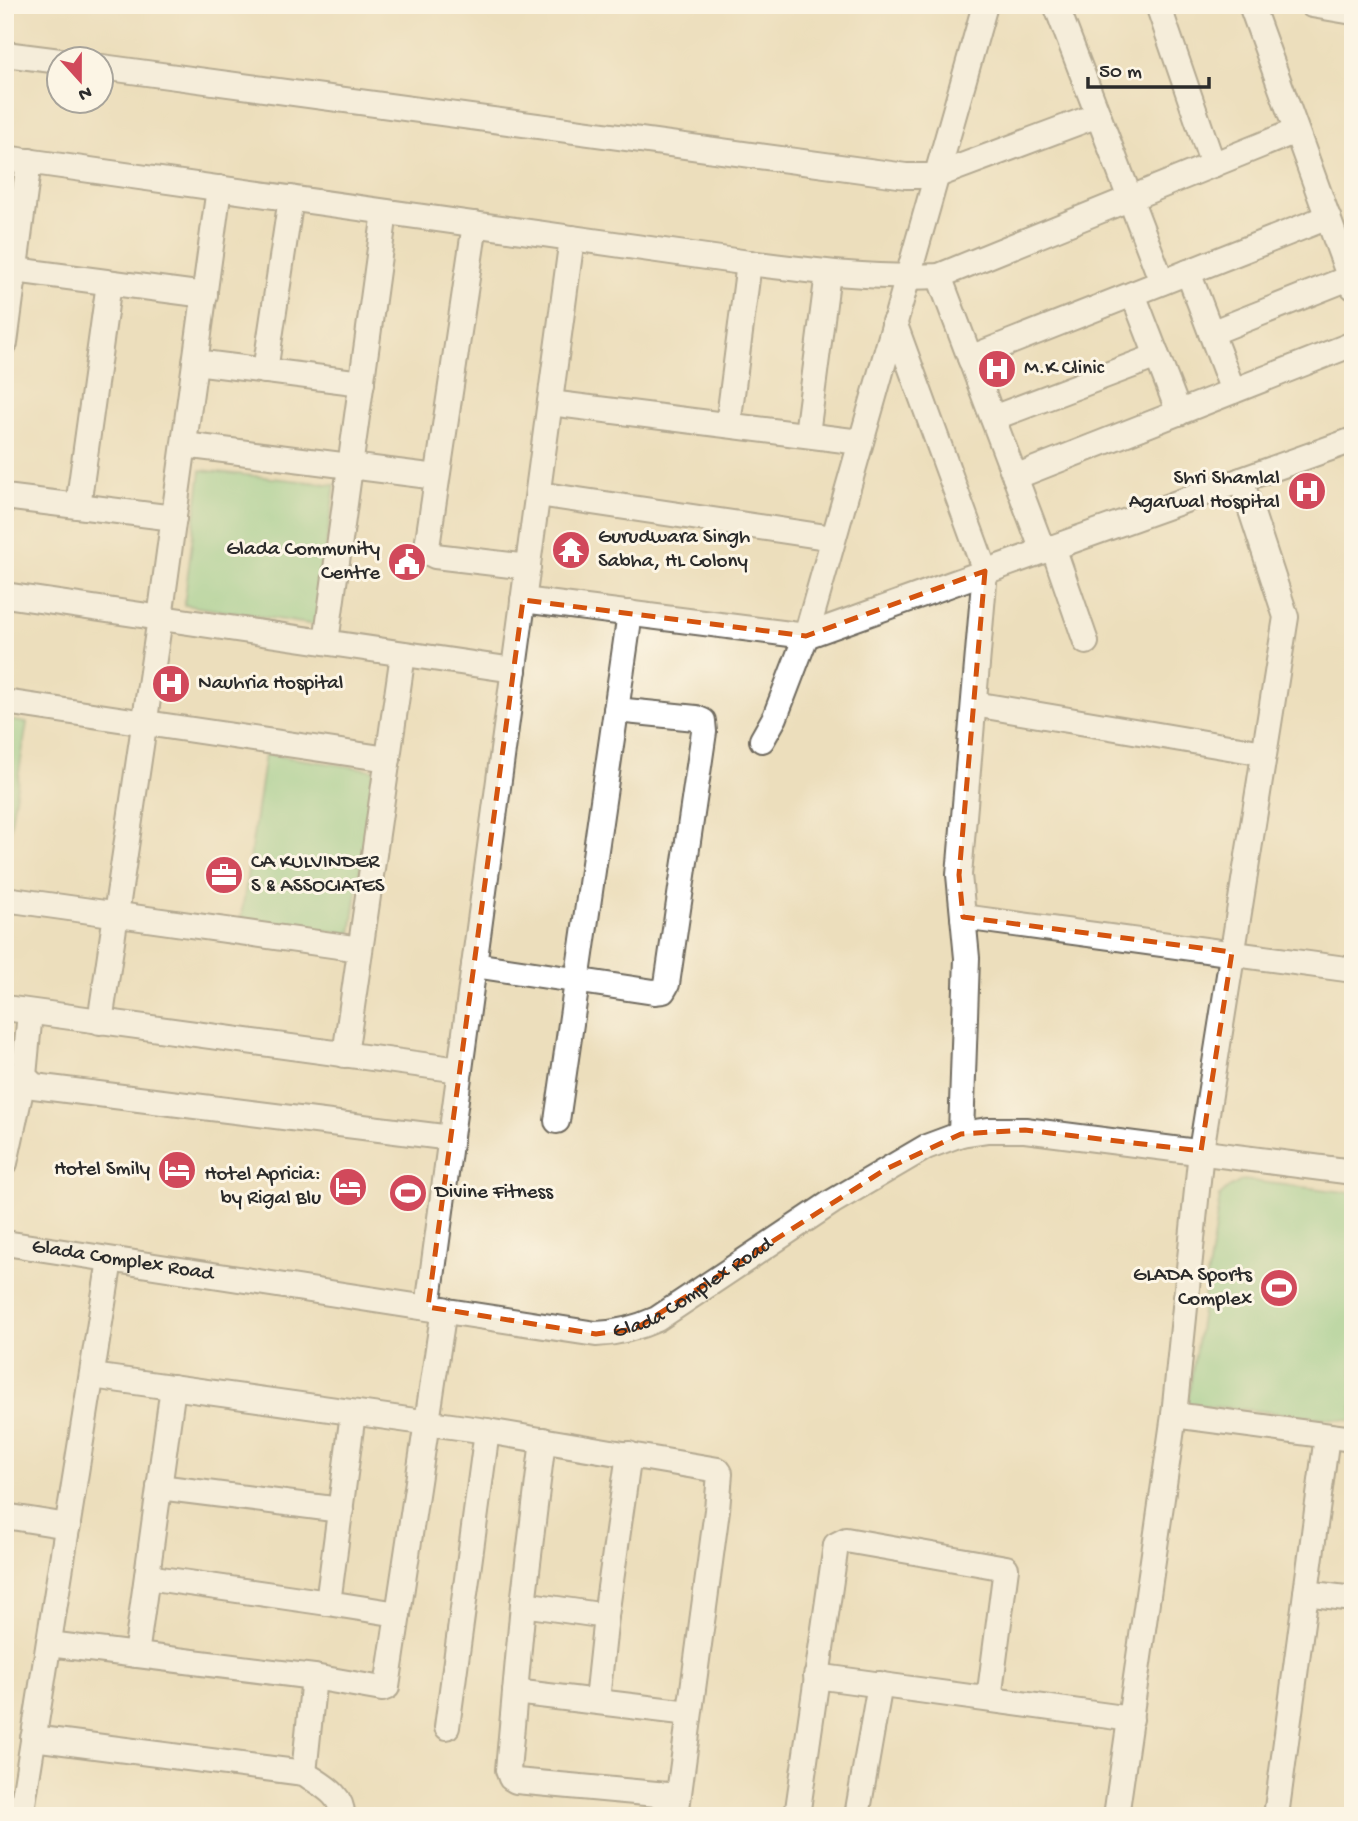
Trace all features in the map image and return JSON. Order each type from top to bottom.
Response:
[{"type":"street","points":[[762,740],[775,717],[806,636],[985,5]]},
{"type":"street","points":[[1056,5],[1162,282]]},
{"type":"street","points":[[1157,5],[1213,165]]},
{"type":"street","points":[[1211,333],[1351,283],[1251,5]]},
{"type":"street","points":[[1312,5],[1353,12]]},
{"type":"street","points":[[5,54],[46,59]]},
{"type":"street","points":[[116,69],[874,173],[935,176],[1098,115]]},
{"type":"street","points":[[5,342],[15,270],[17,160],[749,263],[828,273],[906,278],[939,276],[1296,131]]},
{"type":"street","points":[[100,1022],[160,618],[219,188]]},
{"type":"street","points":[[265,371],[291,198]]},
{"type":"street","points":[[326,642],[385,212]]},
{"type":"street","points":[[970,358],[1328,217]]},
{"type":"street","points":[[475,224],[427,547],[429,553],[528,567]]},
{"type":"street","points":[[49,1644],[314,1677],[382,1689],[387,1687],[428,1423],[451,1138],[572,238]]},
{"type":"street","points":[[728,425],[749,263]]},
{"type":"street","points":[[15,270],[205,295]]},
{"type":"street","points":[[1188,272],[1233,391]]},
{"type":"street","points":[[807,434],[828,273]]},
{"type":"street","points":[[939,276],[1015,477],[1086,642]]},
{"type":"street","points":[[78,506],[109,283]]},
{"type":"street","points":[[1133,294],[1179,413]]},
{"type":"street","points":[[894,322],[985,571],[959,875],[967,958],[961,1134]]},
{"type":"street","points":[[1015,477],[1353,344]]},
{"type":"street","points":[[993,418],[1157,356]]},
{"type":"street","points":[[195,362],[362,383]]},
{"type":"street","points":[[550,402],[860,442]]},
{"type":"street","points":[[523,600],[806,636],[1353,440]]},
{"type":"street","points":[[184,445],[437,477]]},
{"type":"street","points":[[1116,1816],[1174,1415],[1201,1151],[1286,617],[1241,480]]},
{"type":"street","points":[[538,494],[833,538]]},
{"type":"street","points":[[5,497],[174,518]]},
{"type":"street","points":[[5,595],[514,670]]},
{"type":"street","points":[[557,1121],[630,614]]},
{"type":"street","points":[[345,1055],[403,654]]},
{"type":"street","points":[[5,702],[388,758]]},
{"type":"street","points":[[974,704],[1264,753]]},
{"type":"street","points":[[474,965],[654,992],[663,991],[667,984],[704,732],[703,721],[616,710]]},
{"type":"street","points":[[5,899],[360,949]]},
{"type":"street","points":[[963,916],[1353,970]]},
{"type":"street","points":[[5,1008],[460,1070]]},
{"type":"street","points":[[5,1163],[24,1076],[30,1012]]},
{"type":"street","points":[[24,1076],[34,1086],[451,1138]]},
{"type":"street","name":"Glada Complex Road","points":[[5,1243],[596,1334],[617,1333],[635,1329],[657,1319],[886,1169],[926,1147],[961,1134],[988,1130],[1025,1130],[1353,1172]]},
{"type":"street","points":[[21,1816],[16,1767],[33,1738],[110,1260]]},
{"type":"street","points":[[92,1376],[488,1430],[718,1470],[720,1473],[677,1806],[516,1781],[511,1778],[508,1770],[523,1604],[543,1440]]},
{"type":"street","points":[[136,1655],[173,1387]]},
{"type":"street","points":[[328,1603],[353,1413]]},
{"type":"street","points":[[1174,1415],[1353,1439]]},
{"type":"street","points":[[447,1727],[488,1430]]},
{"type":"street","points":[[1276,1816],[1327,1436]]},
{"type":"street","points":[[597,1700],[629,1454]]},
{"type":"street","points":[[159,1487],[341,1510]]},
{"type":"street","points":[[5,1516],[68,1526]]},
{"type":"street","points":[[797,1816],[836,1545],[846,1540],[1006,1568],[989,1699]]},
{"type":"street","points":[[147,1577],[398,1614]]},
{"type":"street","points":[[1306,1593],[1353,1600]]},
{"type":"street","points":[[523,1604],[606,1616]]},
{"type":"street","points":[[816,1676],[1131,1720]]},
{"type":"street","points":[[304,1773],[314,1677]]},
{"type":"street","points":[[858,1810],[880,1684]]},
{"type":"street","points":[[515,1692],[689,1713]]},
{"type":"street","points":[[33,1738],[304,1773],[342,1802],[342,1816]]},
{"type":"highlighted area","points":[[985,571],[959,875],[963,917],[1232,952],[1201,1151],[1025,1130],[961,1134],[886,1169],[635,1329],[596,1334],[428,1307],[523,600],[806,636]]},
{"type":"green space","points":[[201,470],[335,485],[315,625],[184,605]]},
{"type":"green space","points":[[5,719],[27,723],[5,860]]},
{"type":"green space","points":[[265,754],[374,770],[351,934],[241,919]]},
{"type":"green space","name":"GLADA Sports Complex","points":[[1243,1180],[1353,1193],[1353,1421],[1187,1406],[1220,1196]]},
{"type":"place","name":"M.K Clinic","points":[[997,369]]},
{"type":"place","name":"Shri Shamlal Agarwal Hospital","points":[[1307,491]]},
{"type":"place","name":"Gurudwara Singh Sabha, HL Colony","points":[[571,550]]},
{"type":"place","name":"Glada Community Centre","points":[[407,562]]},
{"type":"place","name":"Nauhria Hospital","points":[[171,684]]},
{"type":"place","name":"CA KULVINDER S & ASSOCIATES","points":[[224,875]]},
{"type":"place","name":"Hotel Smily","points":[[177,1170]]},
{"type":"place","name":"Hotel Apricia: by Rigal Blu","points":[[348,1187]]},
{"type":"place","name":"Divine Fitness","points":[[408,1193]]},
{"type":"place","name":"GLADA Sports Complex","points":[[1279,1288]]}]
